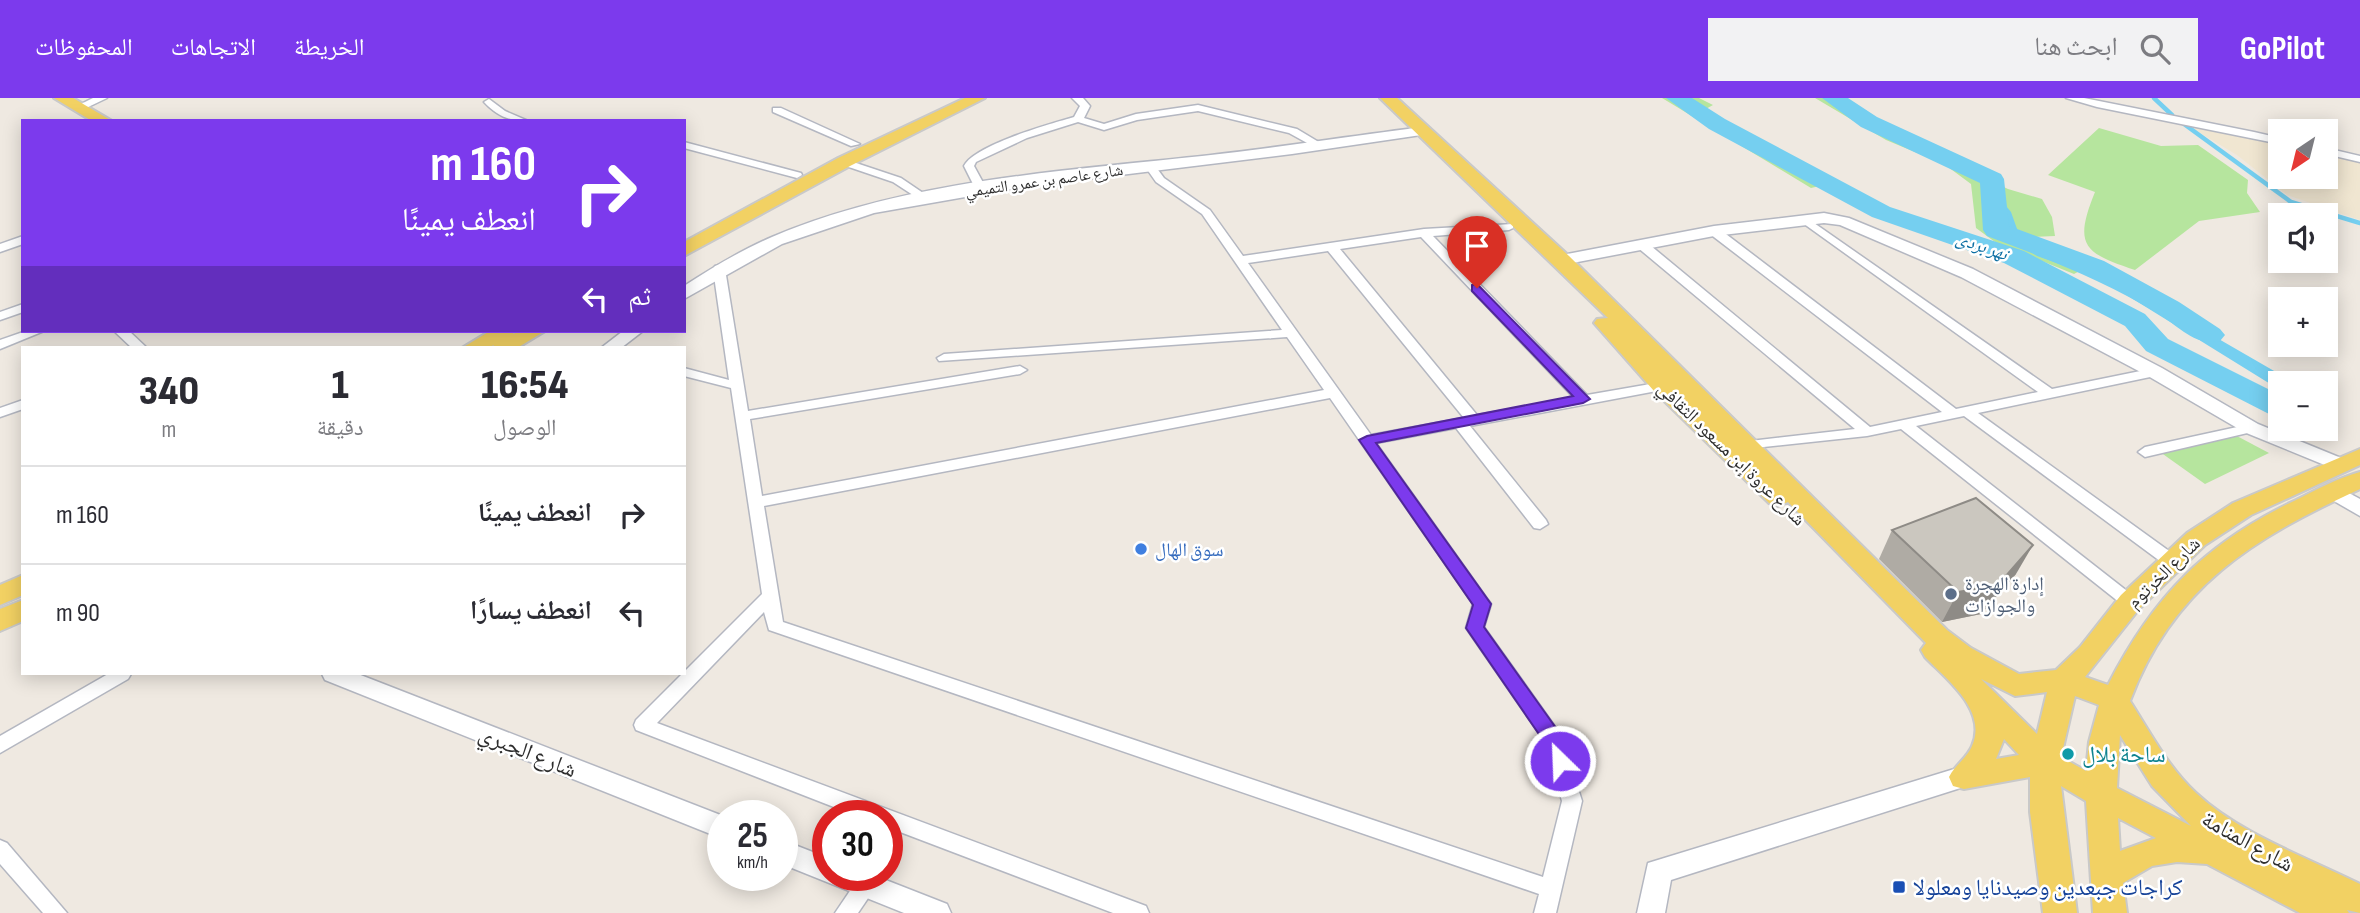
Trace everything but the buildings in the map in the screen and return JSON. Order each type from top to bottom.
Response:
[{"type":"main road","points":[[62,98],[101,119]]},
{"type":"main road","points":[[686,234],[855,144],[951,102],[977,98]]},
{"type":"main road","points":[[686,249],[951,102],[984,98]]},
{"type":"main road","name":"شارع عروة إبن مسعود الثقافي","points":[[1368,98],[1414,132],[1562,260],[1750,446],[1937,637],[1961,655],[2015,685],[2064,680]]},
{"type":"main road","name":"شارع عروة إبن مسعود الثقافي","points":[[1388,98],[1414,132],[1547,261],[1662,386],[1981,695],[2045,762],[2104,796]]},
{"type":"main road","name":"شارع عاصم بن عمرو التميمي","points":[[686,293],[719,269],[757,248],[808,226],[864,209],[980,188],[1149,165],[1322,147],[1414,132]]},
{"type":"main road","points":[[1562,260],[1714,232],[1804,219],[1834,219],[1863,227],[1967,273],[2155,372],[2251,428],[2353,467],[2334,492],[2246,536],[2196,574],[2159,617],[2113,699],[2104,744],[2110,913]]},
{"type":"main road","points":[[476,346],[501,333]]},
{"type":"main road","points":[[506,346],[531,333]]},
{"type":"main road","points":[[613,346],[631,333]]},
{"type":"main road","name":"شارع الخرتوم","points":[[2064,680],[2090,654],[2130,602],[2171,560],[2242,509],[2353,467]]},
{"type":"main road","points":[[2334,492],[2360,509]]},
{"type":"main road","points":[[0,621],[11,594]]},
{"type":"main road","name":"شارع الجبري","points":[[337,675],[707,822]]},
{"type":"main road","points":[[2060,913],[2046,813],[2045,762],[2064,680],[2113,699]]},
{"type":"main road","points":[[1964,777],[1984,752],[1990,737],[1990,725],[1981,695]]},
{"type":"main road","name":"شارع المنامة","points":[[2113,699],[2209,842],[2332,913]]},
{"type":"main road","points":[[1651,913],[1658,872],[1964,777],[2045,762]]},
{"type":"main road","name":"شارع المنامة","points":[[2104,796],[2209,842],[2360,900]]},
{"type":"main road","points":[[2107,877],[2128,861],[2156,851],[2209,842]]},
{"type":"main road","points":[[881,891],[937,913]]},
{"type":"street","points":[[80,107],[102,98]]},
{"type":"street","points":[[1077,98],[1085,106],[1078,119]]},
{"type":"street","points":[[2071,98],[2147,117],[2188,120],[2268,138]]},
{"type":"street","points":[[489,103],[501,113],[518,119]]},
{"type":"street","points":[[980,188],[969,166],[972,160],[1023,136],[1078,119],[1104,127],[1136,117],[1198,108],[1293,131],[1322,147]]},
{"type":"street","points":[[777,110],[855,144]]},
{"type":"street","points":[[686,146],[797,175]]},
{"type":"street","points":[[2338,154],[2360,159]]},
{"type":"street","points":[[844,162],[897,180],[923,197]]},
{"type":"street","points":[[1149,165],[1160,180],[1206,212],[1482,604],[1475,628],[1554,740],[1572,801],[1545,913]]},
{"type":"street","points":[[1804,219],[2050,394]]},
{"type":"street","points":[[1240,260],[1424,233],[1509,226]]},
{"type":"street","points":[[1714,232],[1959,412],[2171,560]]},
{"type":"street","points":[[1424,233],[1583,399]]},
{"type":"street","points":[[1641,244],[1867,432]]},
{"type":"street","points":[[0,248],[21,246]]},
{"type":"street","points":[[0,254],[21,246]]},
{"type":"street","points":[[1331,246],[1466,421],[1539,524]]},
{"type":"street","points":[[719,269],[775,626],[1551,889]]},
{"type":"street","points":[[0,316],[21,309]]},
{"type":"street","points":[[944,358],[1291,332]]},
{"type":"street","points":[[0,345],[32,333]]},
{"type":"street","points":[[123,333],[138,346]]},
{"type":"street","points":[[743,416],[1020,370]]},
{"type":"street","points":[[1750,446],[1867,432],[2155,372]]},
{"type":"street","points":[[686,373],[738,386]]},
{"type":"street","points":[[1367,440],[1662,386]]},
{"type":"street","points":[[756,502],[1333,393]]},
{"type":"street","points":[[0,413],[21,405]]},
{"type":"street","points":[[1904,424],[2130,602]]},
{"type":"street","points":[[2145,452],[2251,428]]},
{"type":"street","points":[[770,596],[643,725],[839,800]]},
{"type":"street","points":[[0,745],[120,675]]},
{"type":"street","points":[[903,824],[1138,913]]},
{"type":"street","points":[[0,849],[56,913]]},
{"type":"street","points":[[846,913],[851,891]]},
{"type":"shaded area","points":[[2190,127],[2213,128],[2268,140],[2268,180],[2237,155]]},
{"type":"shaded area","points":[[2338,155],[2360,160],[2360,220],[2338,212],[2338,203],[2310,203],[2287,195],[2280,189],[2338,189]]},
{"type":"green space","points":[[1662,98],[1699,98],[1713,105],[1704,110],[1837,182],[1811,188]]},
{"type":"green space","points":[[1815,98],[1841,98],[1865,115],[1916,138],[1976,174],[2008,189],[2042,199],[2052,217],[2055,236],[2029,237],[2085,268],[2074,274],[1995,242],[1976,228],[1971,184],[1944,164],[1886,140]]},
{"type":"green space","points":[[2099,128],[2161,146],[2198,145],[2248,180],[2247,193],[2260,212],[2199,221],[2135,270],[2104,258],[2094,252],[2085,236],[2088,210],[2095,192],[2048,175]]},
{"type":"green space","points":[[2235,435],[2269,453],[2205,484],[2160,452]]},
{"type":"water","points":[[1992,189],[2011,212],[2021,240],[2094,267],[2274,371],[2268,371],[2268,383],[2099,278],[2037,256],[1996,230]]},
{"type":"waterway","name":"نهر بردى","points":[[1677,98],[1717,124],[1881,212],[2014,257],[2135,320],[2157,345],[2268,401]]},
{"type":"waterway","name":"نهر بردى","points":[[1833,98],[1869,122],[1992,179],[1996,230],[2094,267],[2169,308],[2210,335]]},
{"type":"waterway","points":[[2154,98],[2172,115]]},
{"type":"waterway","points":[[2184,124],[2291,202],[2360,223]]},
{"type":"place","name":"سوق الهال","points":[[1141,549]]},
{"type":"place","name":"إدارة الهجرة والجوازات","points":[[1951,594]]},
{"type":"place","name":"ساحة بلال","points":[[2068,754]]},
{"type":"place","name":"كراجات جبعدين وصيدنايا ومعلولا","points":[[1899,887]]},
{"type":"route","points":[[1477,288],[1583,399],[1367,440],[1482,604],[1475,628],[1554,740],[1560,761]]}]
